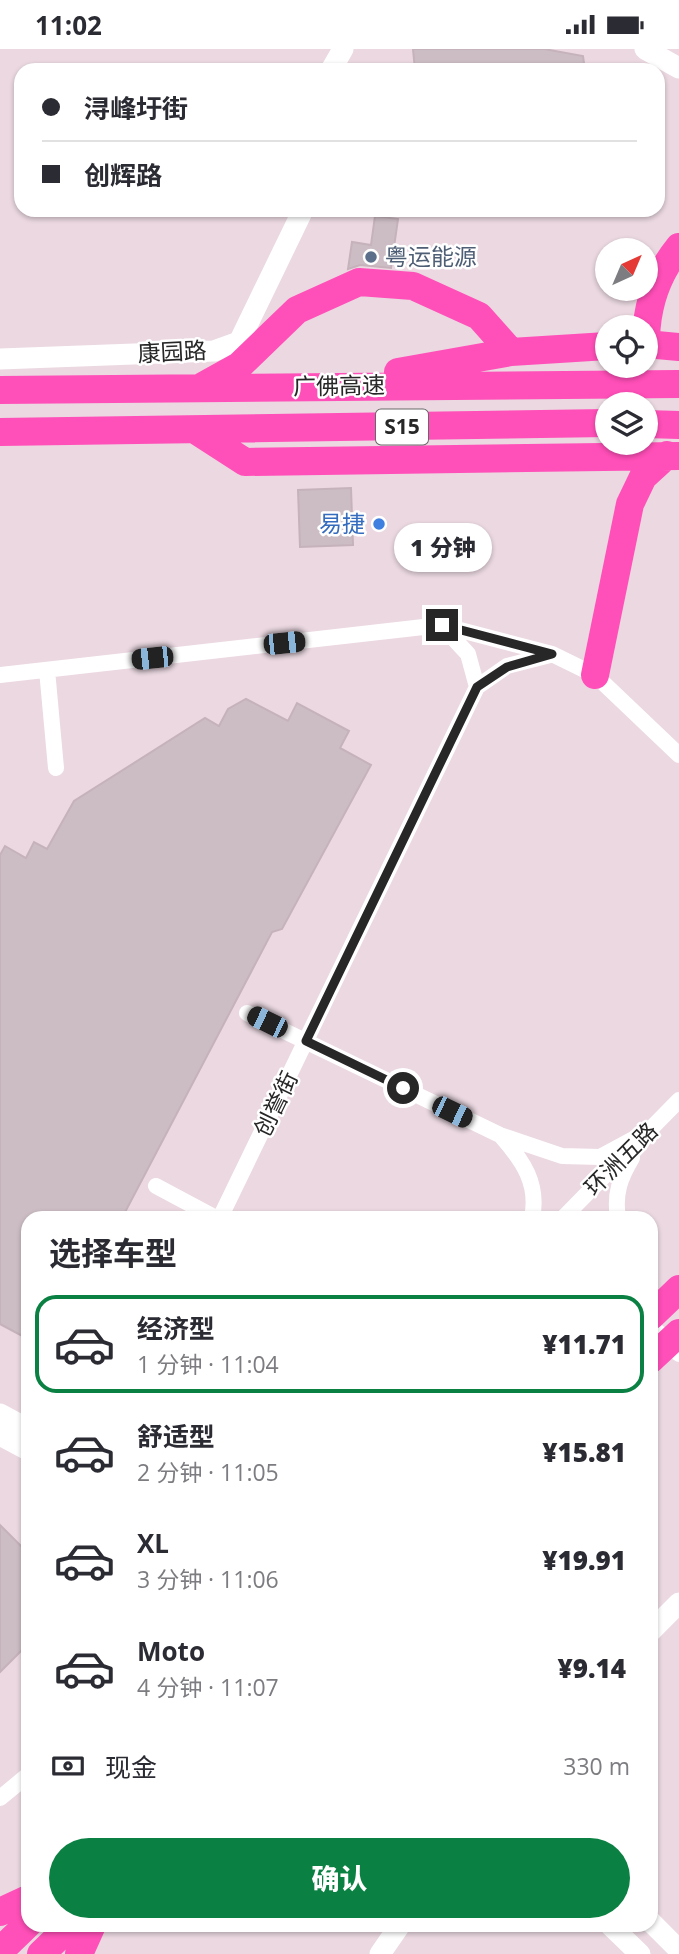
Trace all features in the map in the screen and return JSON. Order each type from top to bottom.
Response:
[{"type":"highway","points":[[649,315],[652,295],[664,268],[679,247]]},
{"type":"highway","points":[[198,388],[239,366],[297,310],[359,282],[413,286],[479,316],[511,352]]},
{"type":"highway","points":[[658,345],[679,347]]},
{"type":"highway","points":[[317,386],[511,352],[595,347]]},
{"type":"highway","name":"广佛高速","points":[[0,390],[679,384]]},
{"type":"highway","name":"广佛高速","points":[[0,432],[595,423]]},
{"type":"highway","points":[[658,424],[679,425]]},
{"type":"highway","points":[[197,431],[245,462],[673,455]]},
{"type":"highway","points":[[595,675],[630,504],[643,477],[673,455]]},
{"type":"highway","points":[[658,1311],[679,1289]]},
{"type":"highway","points":[[0,1912],[21,1902]]},
{"type":"highway","points":[[0,1951],[21,1931]]},
{"type":"highway","points":[[41,1954],[64,1932]]},
{"type":"highway","points":[[79,1954],[90,1932]]},
{"type":"street","points":[[645,49],[679,68]]},
{"type":"street","name":"康园路","points":[[0,359],[214,351],[239,342],[300,217]]},
{"type":"street","points":[[442,625],[468,654],[477,687],[507,667],[552,654]]},
{"type":"street","points":[[0,675],[442,625],[552,654],[595,675],[679,755]]},
{"type":"street","points":[[47,670],[55,768]]},
{"type":"street","name":"创誉街","points":[[221,1211],[477,687]]},
{"type":"street","points":[[247,1013],[500,1135],[562,1156],[600,1157],[650,1131]]},
{"type":"street","name":"环洲五路","points":[[570,1211],[679,1100]]},
{"type":"street","points":[[618,1211],[620,1177],[650,1131]]},
{"type":"street","points":[[500,1135],[527,1169],[535,1197],[533,1211]]},
{"type":"street","points":[[156,1186],[204,1211]]},
{"type":"street","points":[[658,1328],[669,1347]]},
{"type":"street","points":[[0,1414],[21,1425]]},
{"type":"street","points":[[0,1434],[21,1446]]},
{"type":"street","points":[[658,1624],[679,1603]]},
{"type":"street","points":[[0,1798],[21,1781]]},
{"type":"street","points":[[658,1929],[679,1950]]},
{"type":"street","points":[[380,1954],[395,1932]]},
{"type":"street","points":[[617,1932],[640,1954]]},
{"type":"building","points":[[413,49],[544,49],[583,56],[584,63],[414,63]]},
{"type":"building","name":"粤运能源","points":[[375,217],[398,219],[391,268],[360,265],[348,269],[352,242],[371,245]]},
{"type":"building","points":[[351,488],[353,545],[300,547],[298,490]]},
{"type":"building","points":[[246,699],[288,721],[297,703],[349,731],[340,748],[371,765],[282,929],[272,932],[126,1211],[21,1211],[21,1335],[0,1324],[0,855],[5,846],[26,858],[34,842],[47,849],[74,801],[205,718],[219,726],[228,709]]},
{"type":"building","points":[[0,1525],[21,1546],[21,1651],[0,1672]]},
{"type":"place","name":"粤运能源","points":[[371,257]]},
{"type":"place","name":"易捷","points":[[379,524]]},
{"type":"route","points":[[403,1088],[306,1041],[477,687],[496,671],[552,654],[442,625]]}]
